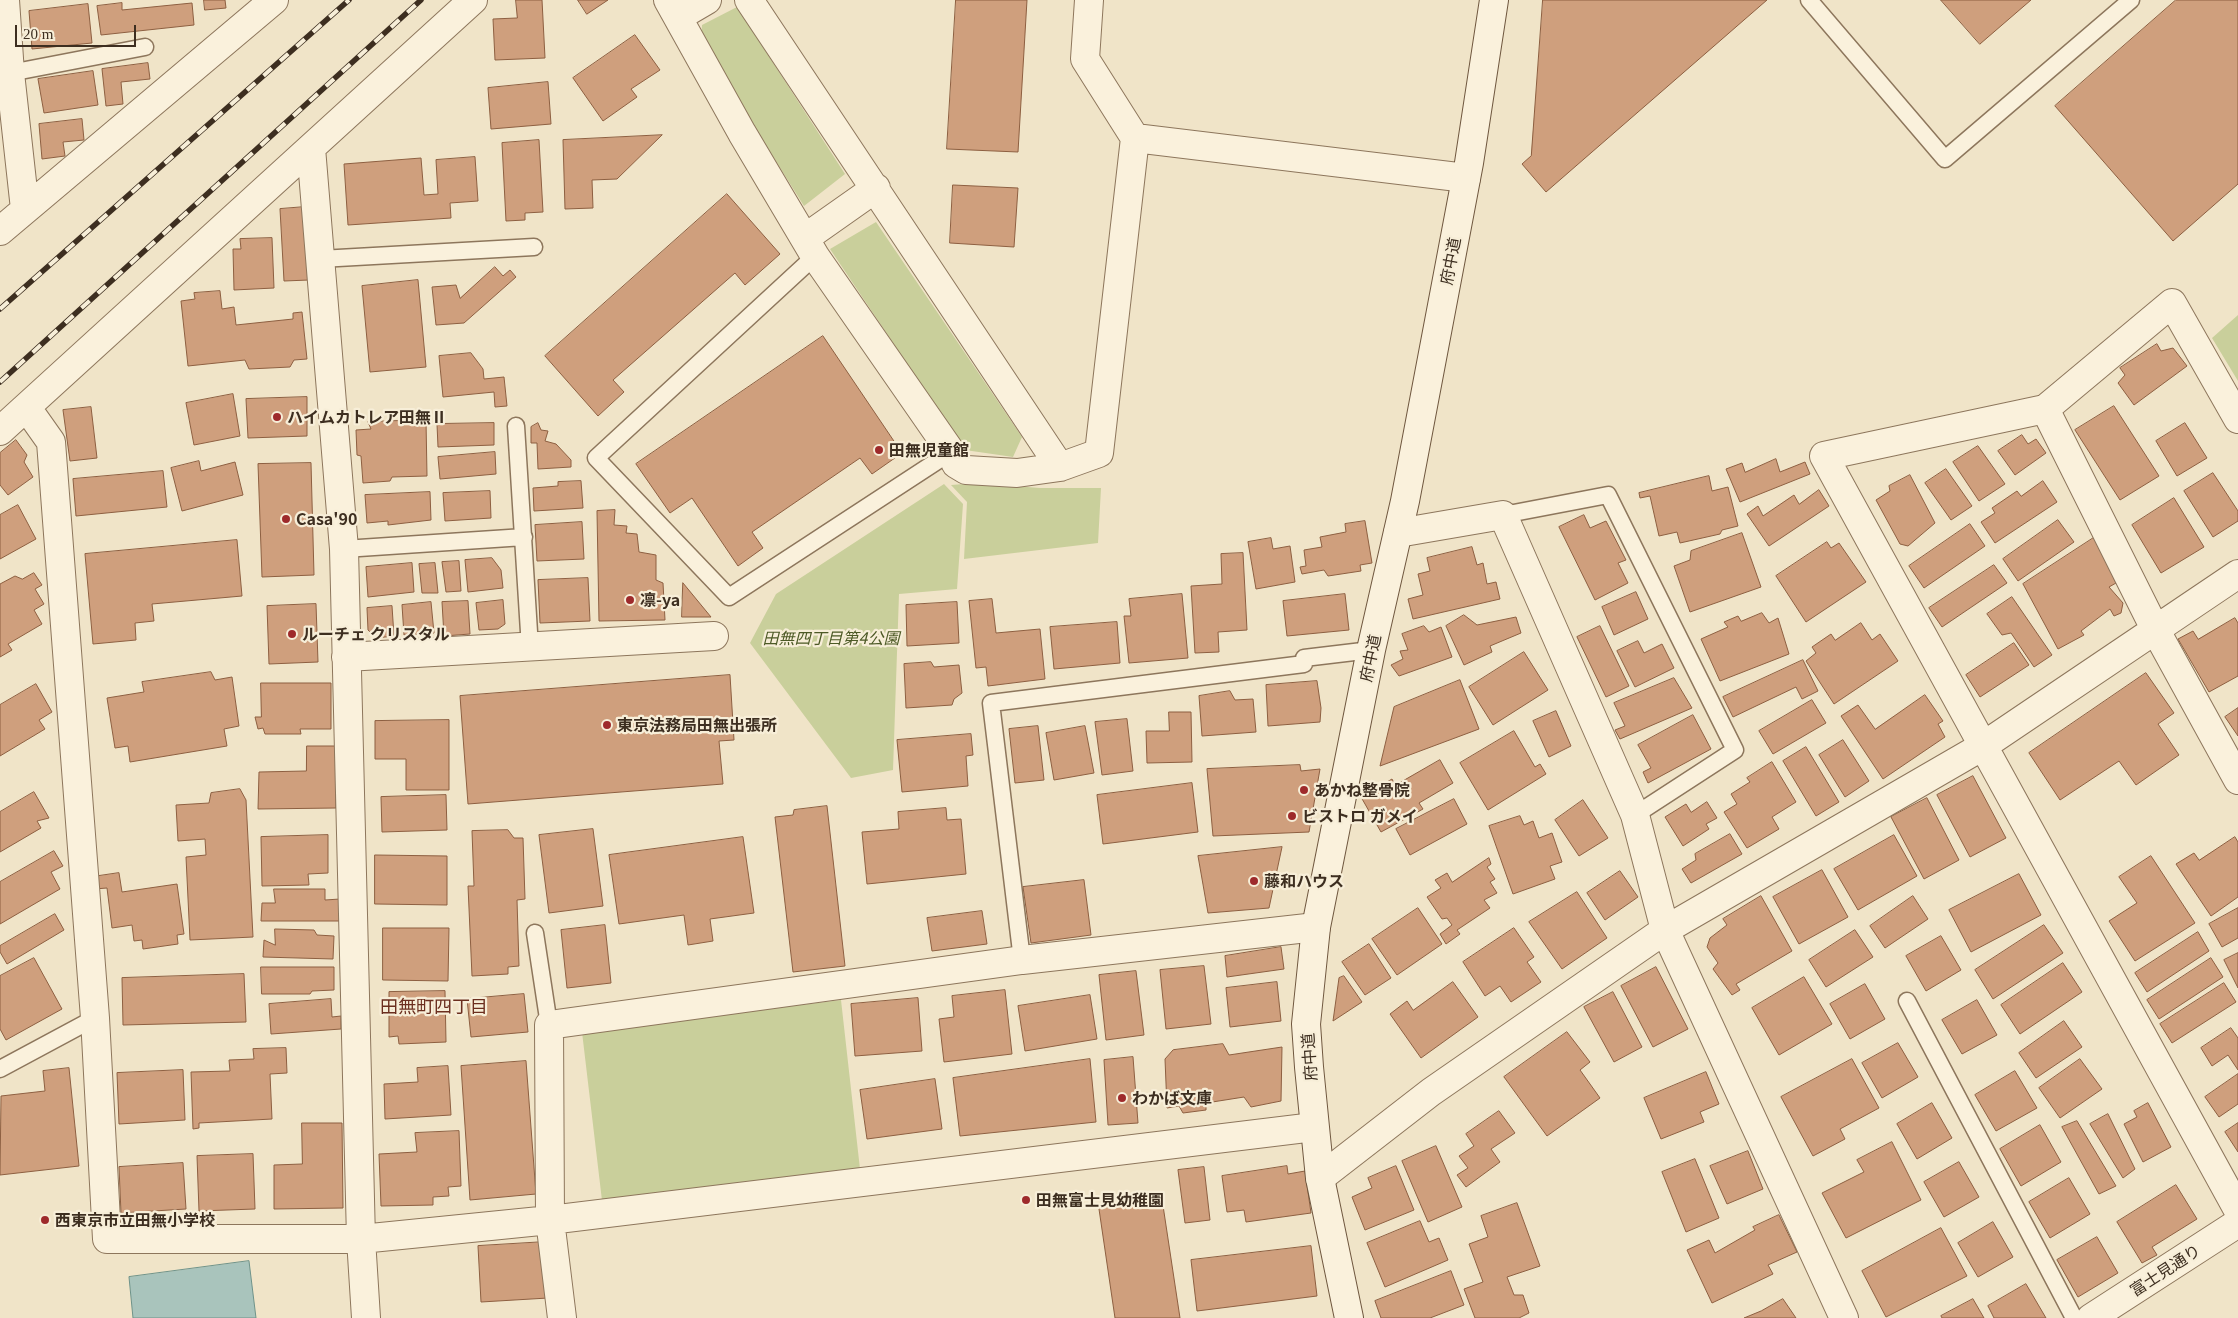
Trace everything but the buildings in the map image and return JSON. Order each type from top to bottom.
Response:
[{"type":"street","points":[[5,0],[10,73],[24,209]]},
{"type":"street","points":[[0,231],[274,0]]},
{"type":"street","points":[[0,431],[473,0]]},
{"type":"street","points":[[707,0],[673,9],[742,133],[810,247],[951,452],[956,464],[966,470],[1017,473],[1060,467],[1099,453],[1135,138],[1085,60],[1089,0]]},
{"type":"street","points":[[749,0],[1060,467]]},
{"type":"street","name":"府中道","points":[[1348,1318],[1320,1178],[1314,1127],[1306,1024],[1316,927],[1371,650],[1398,533],[1466,178],[1484,77],[1494,0]]},
{"type":"street","points":[[1135,138],[1466,178]]},
{"type":"street","points":[[310,148],[344,549],[361,1239],[366,1318]]},
{"type":"street","points":[[810,247],[876,188]]},
{"type":"street","points":[[2238,419],[2172,303],[2045,409],[1824,456],[2238,1210]]},
{"type":"street","points":[[27,408],[51,442],[95,1018],[107,1239],[361,1239],[550,1220],[1314,1127]]},
{"type":"street","points":[[2045,409],[2156,629],[2238,780]]},
{"type":"street","points":[[1398,533],[1503,515],[1635,816],[1665,930],[1844,1318]]},
{"type":"street","points":[[1320,1178],[1431,1092],[1665,930],[1983,746],[2238,574]]},
{"type":"street","points":[[346,657],[714,636]]},
{"type":"street","points":[[562,1318],[550,1220],[549,1025],[1022,960],[1316,927]]},
{"type":"street","name":"富士見通り","points":[[2091,1318],[2238,1223]]},
{"type":"lane","points":[[1809,0],[1946,159],[2131,0]]},
{"type":"lane","points":[[10,73],[145,47]]},
{"type":"lane","points":[[320,259],[534,247]]},
{"type":"lane","points":[[810,247],[596,458],[729,597],[951,452]]},
{"type":"lane","points":[[516,426],[530,648]]},
{"type":"lane","points":[[1503,515],[1608,495],[1735,750],[1635,816]]},
{"type":"lane","points":[[344,549],[524,537]]},
{"type":"lane","points":[[1022,960],[991,703],[1304,664],[1304,658],[1371,650]]},
{"type":"lane","points":[[535,934],[549,1025]]},
{"type":"lane","points":[[1907,1002],[2074,1318]]},
{"type":"lane","points":[[0,1069],[95,1018]]},
{"type":"green space","points":[[737,7],[845,174],[804,206],[701,42],[702,25]]},
{"type":"green space","points":[[876,222],[1022,437],[1013,457],[965,450],[830,249]]},
{"type":"green space","points":[[2238,315],[2238,381],[2212,338]]},
{"type":"green space","points":[[977,483],[1040,488],[1101,488],[1098,543],[964,559],[967,502],[951,485]]},
{"type":"green space","name":"田無四丁目第4公園","points":[[944,484],[963,504],[957,589],[899,594],[893,770],[851,778],[750,643],[776,594]]},
{"type":"green space","points":[[841,1000],[861,1178],[603,1209],[582,1032]]},
{"type":"water","points":[[249,1261],[256,1318],[133,1318],[129,1277]]},
{"type":"railway","points":[[0,309],[349,0]]},
{"type":"railway","points":[[0,382],[421,0]]},
{"type":"place","name":"ハイムカトレア田無Ⅱ","points":[[277,417]]},
{"type":"place","name":"田無児童館","points":[[879,450]]},
{"type":"place","name":"Casa'90","points":[[286,519]]},
{"type":"place","name":"凛-ya","points":[[630,600]]},
{"type":"place","name":"ルーチェ クリスタル","points":[[292,634]]},
{"type":"place","name":"東京法務局田無出張所","points":[[607,725]]},
{"type":"place","name":"あかね整骨院","points":[[1304,790]]},
{"type":"place","name":"ビストロ ガメイ","points":[[1292,816]]},
{"type":"place","name":"藤和ハウス","points":[[1254,881]]},
{"type":"place","name":"わかば文庫","points":[[1122,1098]]},
{"type":"place","name":"田無富士見幼稚園","points":[[1026,1200]]},
{"type":"place","name":"西東京市立田無小学校","points":[[45,1220]]},
{"type":"district","name":"田無町四丁目","points":[[434,1006]]}]
